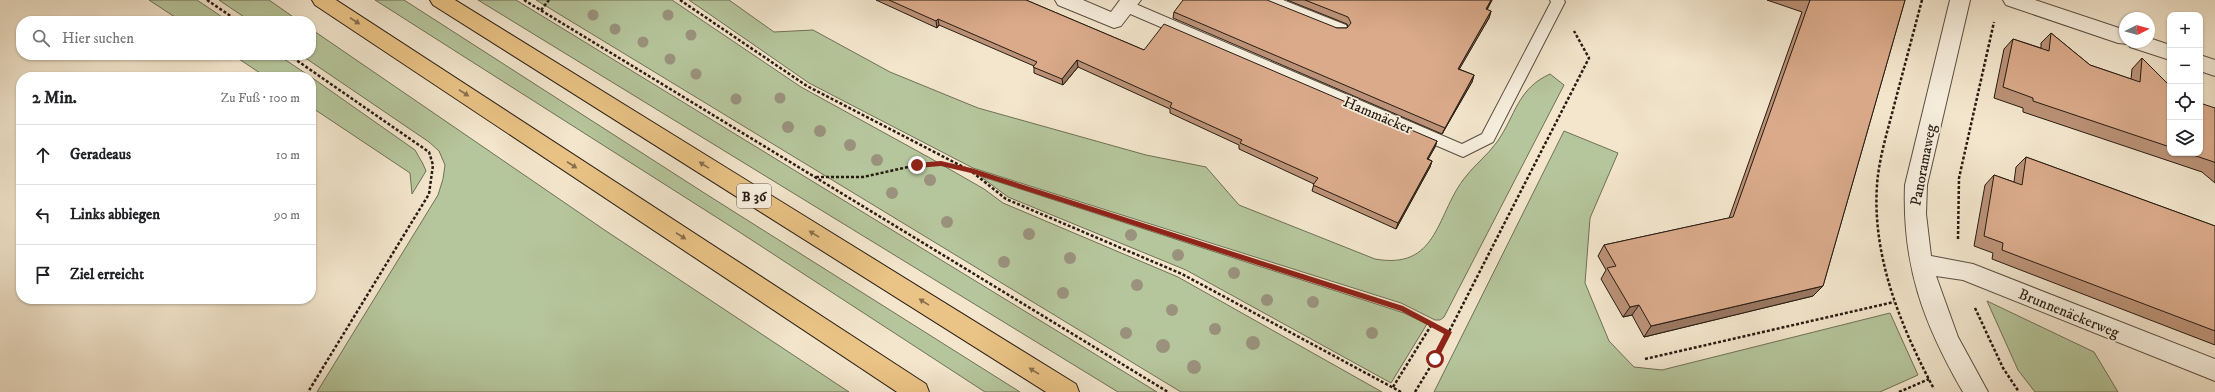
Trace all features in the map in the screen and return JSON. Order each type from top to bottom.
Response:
[{"type":"highway","points":[[322,0],[917,392]]},
{"type":"highway","name":"B 36","points":[[440,0],[1067,392]]},
{"type":"street","name":"Hammäcker","points":[[1065,0],[1114,21],[1128,3]]},
{"type":"street","name":"Panoramaweg","points":[[1960,0],[1916,185],[1914,212],[1915,238],[1927,294],[1941,328],[1976,392]]},
{"type":"street","points":[[2013,0],[2119,36]]},
{"type":"street","points":[[2155,48],[2167,52]]},
{"type":"street","points":[[2203,64],[2215,68]]},
{"type":"street","name":"Brunnenäckerweg","points":[[1921,264],[1965,271],[2215,370]]},
{"type":"lane","points":[[1269,0],[1341,29]]},
{"type":"lane","name":"Hammäcker","points":[[1128,3],[1462,151],[1488,138],[1557,1]]},
{"type":"path","points":[[207,0],[231,16]]},
{"type":"path","points":[[524,0],[1168,392]]},
{"type":"path","points":[[541,10],[549,0]]},
{"type":"path","points":[[680,0],[807,86],[971,171],[1006,199],[1182,274],[1401,392]]},
{"type":"path","points":[[1415,392],[1435,359],[1589,58],[1557,1]]},
{"type":"path","points":[[1995,16],[1959,178],[1957,235],[1974,307],[2003,368],[2019,392]]},
{"type":"path","points":[[296,60],[314,72]]},
{"type":"path","points":[[308,392],[429,194],[433,165],[429,152],[316,74]]},
{"type":"path","points":[[815,177],[863,177],[917,165],[941,163],[971,171],[1403,309],[1448,332]]},
{"type":"path","points":[[1645,359],[1927,294]]},
{"type":"path","points":[[1393,388],[1432,324]]},
{"type":"green space","points":[[149,0],[197,0],[221,16],[173,16]]},
{"type":"green space","points":[[219,0],[269,0],[292,16],[243,16]]},
{"type":"green space","points":[[375,0],[404,0],[709,196],[1020,392],[985,392],[727,224]]},
{"type":"green space","points":[[478,0],[516,0],[1157,392],[1118,392]]},
{"type":"green space","points":[[536,0],[672,0],[801,87],[984,189],[1003,203],[1178,277],[1382,392],[1181,392]]},
{"type":"green space","points":[[689,0],[729,0],[774,32],[813,30],[890,72],[978,108],[1146,155],[1206,167],[1239,205],[1375,259],[1395,260],[1411,256],[1423,249],[1432,238],[1454,194],[1463,180],[1497,142],[1518,104],[1530,87],[1550,74],[1564,85],[1444,317],[1440,320],[1435,320],[1401,303],[973,168],[809,83]]},
{"type":"green space","points":[[316,32],[606,231],[849,392],[317,392],[438,195],[443,179],[445,165],[439,151],[429,142],[308,60],[316,60]]},
{"type":"green space","points":[[240,60],[286,60],[304,72],[258,72]]},
{"type":"green space","points":[[316,81],[415,150],[426,171],[412,194],[410,173],[316,110]]},
{"type":"green space","points":[[1564,131],[1618,153],[1590,218],[1585,283],[1609,341],[1634,367],[1662,370],[1890,313],[1918,375],[1880,392],[1434,392]]},
{"type":"green space","points":[[980,176],[1404,313],[1427,324],[1391,383],[1186,270],[1008,197]]},
{"type":"green space","points":[[1987,301],[2094,352],[2118,392],[2035,392],[2018,370]]},
{"type":"building","points":[[889,0],[1026,0],[1144,50],[1164,24],[1437,141],[1427,159],[1432,161],[1398,223],[1313,185],[1318,178],[1240,143],[1242,140],[1170,107],[1172,103],[1077,60],[1062,79],[1033,67],[1037,62],[938,19],[936,21]]},
{"type":"building","points":[[1183,0],[1267,0],[1337,28],[1347,28],[1351,23],[1348,17],[1305,0],[1491,0],[1486,9],[1491,11],[1458,69],[1474,75],[1445,128],[1174,12]]},
{"type":"building","points":[[1810,0],[1905,0],[1823,286],[1651,326],[1639,305],[1630,307],[1607,268],[1616,266],[1604,245],[1733,217]]},
{"type":"building","points":[[2051,33],[2090,65],[2140,82],[2142,58],[2167,83],[2167,146],[2033,101],[2033,98],[2003,87],[2013,39],[2049,51]]},
{"type":"building","points":[[2203,104],[2215,108],[2215,163],[2196,156],[2203,156]]},
{"type":"building","points":[[2026,157],[2215,226],[2215,331],[2002,250],[2003,243],[1984,236],[1994,175],[2022,185]]},
{"type":"route","points":[[917,165],[941,163],[971,171],[1403,309],[1448,332],[1435,359]]}]
